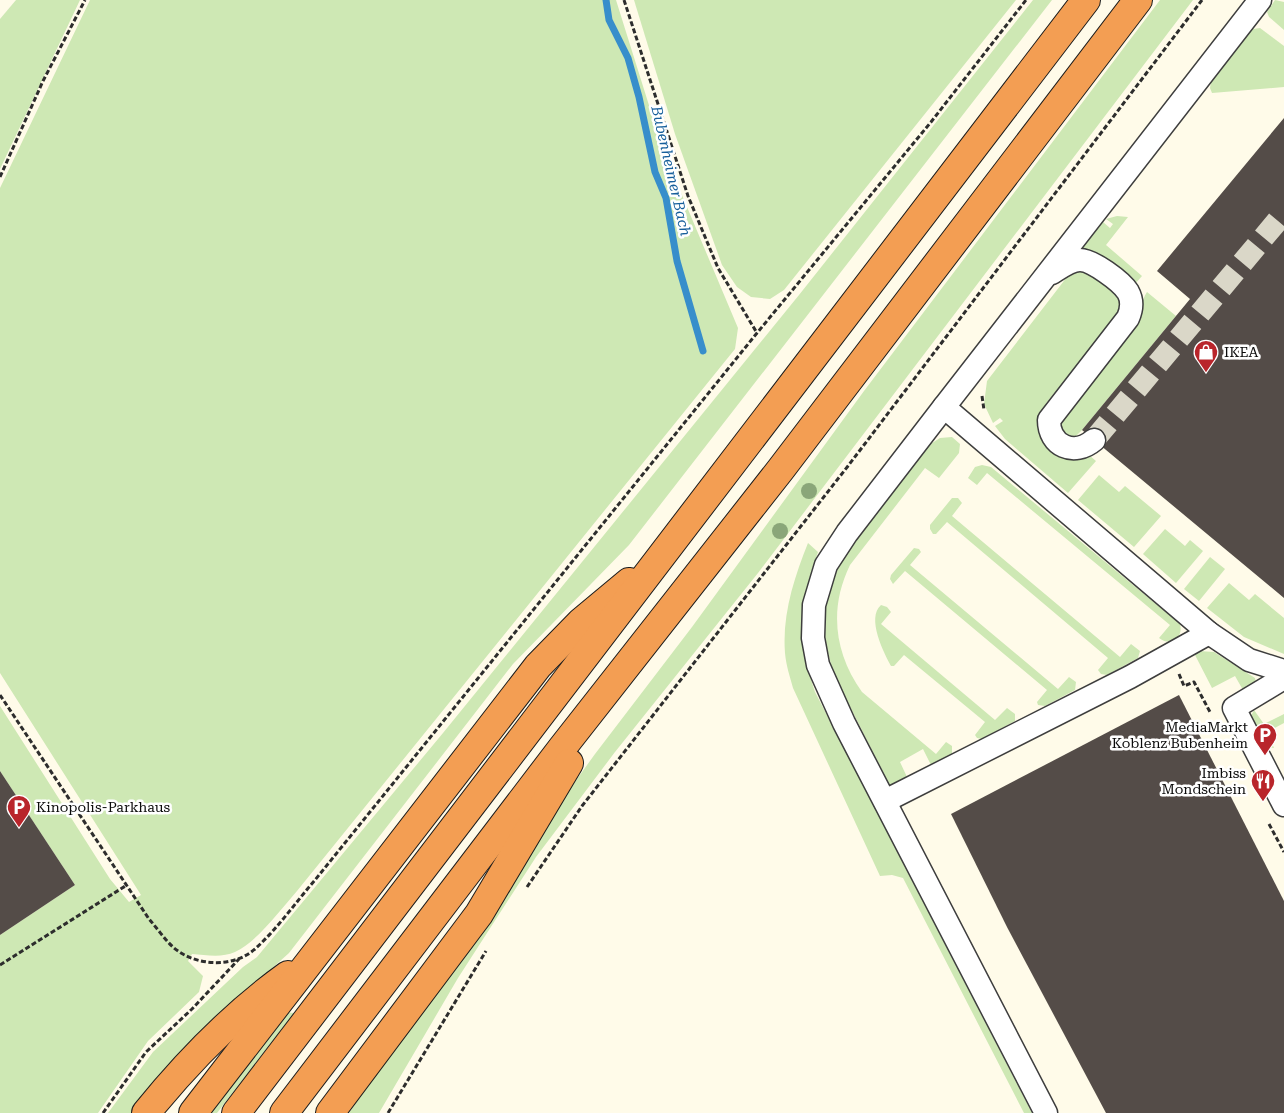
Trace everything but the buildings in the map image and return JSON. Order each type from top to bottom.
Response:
[{"type":"highway","points":[[236,1113],[1086,0]]},
{"type":"highway","points":[[284,1113],[632,659],[781,469],[1138,0]]},
{"type":"highway","points":[[194,1113],[538,666],[560,642],[612,594],[660,558]]},
{"type":"highway","points":[[330,1113],[479,914],[632,659]]},
{"type":"highway","points":[[146,1113],[179,1072],[217,1033],[258,997],[312,958]]},
{"type":"lane","points":[[1046,1113],[844,723],[818,665],[813,638],[814,605],[826,565],[847,533],[1260,0]]},
{"type":"lane","points":[[1043,279],[1063,266],[1079,260],[1092,262],[1119,283],[1127,291],[1130,298],[1132,308],[1128,318],[1056,408],[1049,420],[1052,434],[1063,446],[1075,449],[1085,447],[1094,440]]},
{"type":"lane","points":[[944,407],[1209,633],[1249,660],[1284,671]]},
{"type":"lane","points":[[885,801],[1130,677],[1209,633]]},
{"type":"lane","points":[[1284,678],[1234,708],[1284,805]]},
{"type":"path","points":[[0,177],[43,80],[85,0]]},
{"type":"path","points":[[624,0],[688,196],[718,268],[757,333]]},
{"type":"path","points":[[0,695],[149,919],[174,948],[200,962],[219,963],[240,958],[256,949],[315,880],[757,333],[931,122],[1026,0]]},
{"type":"path","points":[[525,891],[582,806],[836,480],[1202,0]]},
{"type":"path","points":[[983,387],[982,403],[985,415]]},
{"type":"path","points":[[0,965],[127,885]]},
{"type":"path","points":[[388,1113],[490,944]]},
{"type":"path","points":[[104,1113],[146,1052],[192,1009],[240,958]]},
{"type":"green space","points":[[16,0],[80,0],[0,169],[0,19]]},
{"type":"green space","points":[[90,0],[616,0],[663,150],[738,328],[735,349],[276,916],[252,941],[235,952],[219,956],[192,954],[188,961],[203,976],[199,992],[148,1041],[98,1113],[0,1113],[0,935],[75,885],[0,771],[0,706],[110,879],[129,902],[141,895],[0,673],[0,188]]},
{"type":"green space","points":[[634,0],[1016,0],[784,290],[770,299],[751,297],[737,287],[722,265],[675,134]]},
{"type":"green space","points":[[1033,0],[1052,0],[629,545],[513,664],[289,953],[229,1007],[143,1096],[131,1113],[108,1113],[153,1052],[243,967],[257,957],[443,733],[799,295]]},
{"type":"green space","points":[[1160,0],[1193,0],[758,573],[615,752],[536,857],[458,978],[379,1113],[349,1113],[377,1072],[474,943],[564,797],[595,754],[692,627],[864,391]]},
{"type":"green space","points":[[1275,0],[1284,2],[1284,30],[1269,17],[1267,12]]},
{"type":"green space","points":[[1260,28],[1284,46],[1284,87],[1212,93],[1210,88],[1211,82],[1249,33],[1253,29]]},
{"type":"green space","points":[[1117,216],[1128,217],[1106,245],[1142,276],[1134,285],[1081,250],[1103,222],[1110,228],[1113,224],[1106,219]]},
{"type":"green space","points":[[1087,270],[1120,295],[1122,310],[1047,402],[1041,414],[1096,461],[1068,493],[1005,439],[995,426],[1003,421],[1000,418],[993,423],[984,404],[987,381],[1070,273]]},
{"type":"green space","points":[[1147,292],[1176,316],[1082,430],[1075,437],[1064,436],[1059,421],[1137,322]]},
{"type":"green space","points":[[952,437],[960,444],[959,453],[939,478],[925,468],[850,565],[839,597],[837,614],[840,646],[845,662],[862,692],[936,754],[946,742],[952,746],[952,755],[931,765],[923,749],[900,762],[907,777],[891,788],[833,673],[825,640],[826,606],[835,572],[860,533],[929,445],[940,438]]},
{"type":"green space","points":[[982,465],[991,467],[1180,624],[1181,629],[1178,637],[1167,642],[1159,638],[1170,625],[987,473],[977,485],[968,478],[975,467]]},
{"type":"green space","points":[[1099,475],[1119,492],[1125,486],[1161,516],[1134,547],[1078,500]]},
{"type":"green space","points":[[952,498],[958,498],[962,503],[952,516],[1120,657],[1131,644],[1140,651],[1138,658],[1107,675],[1101,674],[1098,670],[1108,658],[947,522],[936,534],[933,534],[930,525]]},
{"type":"green space","points":[[1165,529],[1185,546],[1190,540],[1203,551],[1176,583],[1143,554]]},
{"type":"green space","points":[[808,543],[818,552],[807,588],[803,622],[805,655],[815,692],[1032,1113],[1024,1113],[903,878],[892,875],[880,876],[793,688],[786,657],[785,625],[790,597]]},
{"type":"green space","points":[[914,548],[919,549],[921,552],[910,565],[1058,689],[1069,677],[1076,682],[1075,690],[1045,706],[1038,705],[1037,702],[1047,690],[905,571],[893,584],[890,579],[891,575]]},
{"type":"green space","points":[[1210,557],[1225,569],[1199,601],[1184,589]]},
{"type":"green space","points":[[1229,583],[1249,600],[1255,594],[1284,618],[1284,654],[1244,637],[1207,608]]},
{"type":"green space","points":[[881,605],[887,607],[891,612],[881,624],[995,720],[1007,708],[1015,714],[1015,721],[982,739],[977,738],[975,735],[985,722],[904,655],[894,666],[891,666],[876,627],[875,618]]},
{"type":"green space","points":[[1199,651],[1214,652],[1255,678],[1256,683],[1243,690],[1235,676],[1212,688],[1195,655]]},
{"type":"green space","points":[[1254,710],[1264,724],[1284,714],[1284,723],[1267,732],[1274,748],[1266,747],[1251,716]]},
{"type":"green space","points":[[284,1012],[294,1013],[217,1113],[206,1113]]},
{"type":"waterway","name":"Bubenheimer Bach","points":[[606,0],[609,20],[628,58],[639,97],[655,172],[666,198],[677,261],[703,351]]},
{"type":"tunnel","points":[[1094,440],[1284,213]]},
{"type":"place","name":"IKEA","points":[[1206,373]]},
{"type":"place","name":"MediaMarkt Koblenz Bubenheim","points":[[1265,756]]},
{"type":"place","name":"Imbiss Mondschein","points":[[1263,802]]},
{"type":"place","name":"Kinopolis-Parkhaus","points":[[19,828]]}]
